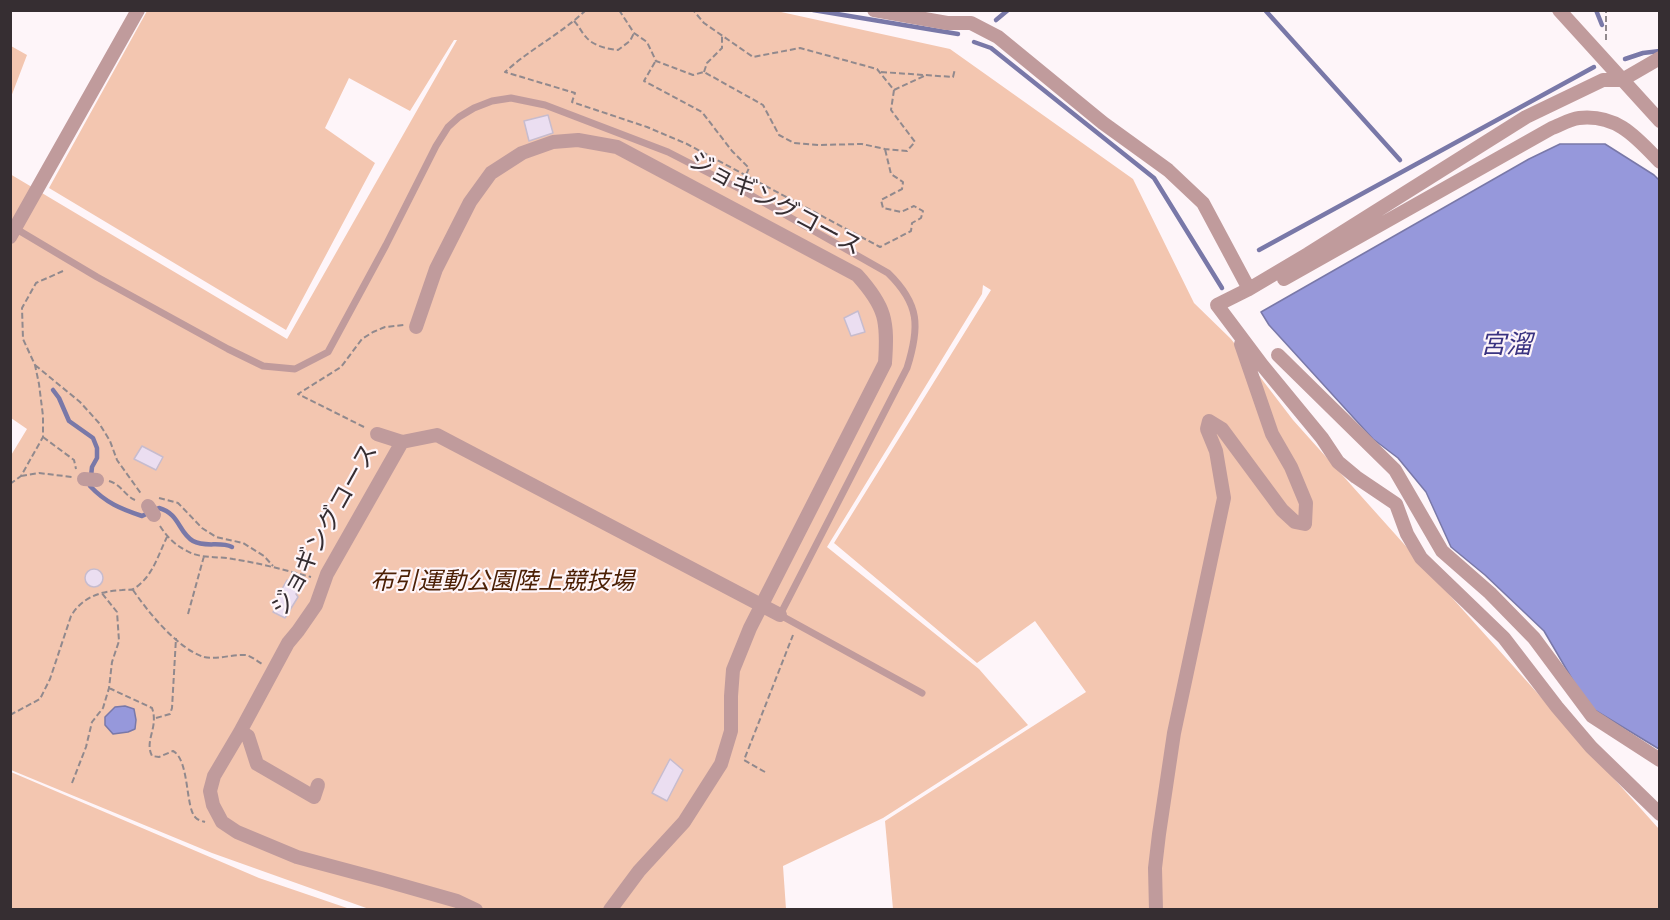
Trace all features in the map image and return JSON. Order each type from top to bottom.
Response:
[{"type":"street","points":[[12,230],[138,10]]},
{"type":"street","points":[[874,10],[947,22],[971,23],[998,37],[1104,123],[1168,170],[1203,203],[1249,289]]},
{"type":"street","points":[[1559,10],[1659,121]]},
{"type":"street","points":[[1659,58],[1622,80],[1603,80],[1526,117],[1249,289],[1217,305],[1262,365],[1322,438],[1338,462],[1396,504],[1407,534],[1421,558],[1504,638],[1591,747],[1659,814]]},
{"type":"street","points":[[1241,303],[1552,128],[1578,118],[1605,119],[1632,133],[1659,162]]},
{"type":"street","name":"ジョギングコース","points":[[416,327],[436,268],[470,202],[491,173],[522,153],[553,142],[578,140],[617,147],[857,275],[875,295],[884,315],[885,363],[750,628],[733,670],[731,731],[721,764],[684,822],[639,871],[609,909]]},
{"type":"street","points":[[1156,909],[1155,867],[1174,733],[1224,498],[1216,451],[1207,429],[1209,421],[1222,429],[1282,510],[1295,522],[1305,524],[1306,503],[1291,467],[1272,434],[1236,328]]},
{"type":"street","points":[[1278,355],[1395,470],[1442,551],[1490,593],[1534,638],[1592,716],[1659,760]]},
{"type":"street","points":[[377,434],[402,442]]},
{"type":"street","name":"ジョギングコース","points":[[222,822],[213,805],[210,791],[217,769],[240,732],[272,669],[316,605],[327,574],[402,442],[437,435],[780,615]]},
{"type":"street","points":[[240,732],[248,736],[257,764],[314,796],[318,785]]},
{"type":"street","points":[[222,822],[237,832],[297,857],[404,886],[476,909]]},
{"type":"lane","points":[[12,230],[262,366],[295,369],[327,352],[386,245],[436,146],[448,127],[459,117],[492,101],[511,99],[529,101],[592,121],[669,152],[740,189],[888,273],[902,288],[913,310],[917,334],[907,368],[780,615],[922,693]]},
{"type":"path","points":[[586,10],[506,72],[575,93],[572,102],[647,127],[687,144],[880,247],[911,231],[912,224],[921,218],[923,210],[914,207],[901,212],[883,208],[881,200],[902,189],[903,182],[891,174],[885,149]]},
{"type":"path","points":[[619,10],[634,33],[647,42],[656,62],[693,75],[704,72],[763,105],[779,135],[794,143],[862,144],[908,151],[915,142],[891,110],[894,90],[878,69],[800,48],[753,57],[704,23],[693,10]]},
{"type":"path","points":[[1606,10],[1606,62]]},
{"type":"path","points":[[574,21],[586,38],[606,50],[618,50],[630,41],[634,33]]},
{"type":"path","points":[[704,72],[707,63],[722,48],[722,35]]},
{"type":"path","points":[[656,62],[644,81],[702,112],[732,151],[749,168],[746,175]]},
{"type":"path","points":[[880,72],[953,78],[955,69]]},
{"type":"path","points":[[894,90],[926,76]]},
{"type":"path","points":[[21,476],[43,437],[43,416],[35,365],[23,339],[22,308],[36,283],[63,271]]},
{"type":"path","points":[[377,434],[298,394],[341,367],[362,339],[373,332],[402,324],[416,327]]},
{"type":"path","points":[[10,483],[21,476],[39,473],[112,482],[124,489],[129,497],[136,500],[144,498],[117,460],[110,441],[99,423],[80,402],[35,365]]},
{"type":"path","points":[[43,437],[74,460],[76,472],[91,480]]},
{"type":"path","points":[[151,506],[159,498],[178,503],[202,528],[216,537],[243,543],[264,556],[273,566]]},
{"type":"path","points":[[10,715],[40,699],[50,679],[75,608],[90,596],[101,592],[133,590],[146,579],[167,537],[188,552],[273,566],[325,581]]},
{"type":"path","points":[[188,614],[204,556]]},
{"type":"path","points":[[133,590],[146,609],[188,649],[204,657],[224,658],[247,655],[272,669]]},
{"type":"path","points":[[72,783],[86,747],[92,722],[103,708],[118,641],[117,612],[101,592]]},
{"type":"path","points":[[765,772],[744,760],[797,624]]},
{"type":"path","points":[[156,718],[170,714],[176,638]]},
{"type":"path","points":[[109,688],[152,708],[156,718],[149,750],[152,756],[159,757],[173,751],[177,753],[180,756],[190,795],[191,811],[195,818],[209,824],[222,822]]},
{"type":"green space","name":"布引運動公園陸上競技場","points":[[772,10],[950,49],[1133,179],[1194,303],[1231,339],[1293,420],[1659,829],[1659,909],[893,909],[885,821],[1086,692],[1035,621],[977,663],[834,543],[991,290],[983,285],[982,294],[827,547],[979,669],[1028,725],[883,818],[783,866],[786,909],[369,909],[212,853],[11,770],[10,457],[27,429],[11,418],[10,174],[287,339],[457,40],[454,40],[410,111],[349,78],[325,128],[375,163],[286,330],[49,188],[147,11]]},
{"type":"green space","points":[[11,46],[27,55],[11,97]]},
{"type":"green space","points":[[11,772],[259,878],[350,909],[11,909]]},
{"type":"water","name":"宮溜","points":[[1560,144],[1605,144],[1659,180],[1659,749],[1593,709],[1575,684],[1544,631],[1485,575],[1451,547],[1426,492],[1398,458],[1373,439],[1269,325],[1261,312],[1529,159]]},
{"type":"water","points":[[125,706],[134,709],[135,729],[113,734],[105,725],[105,717],[115,707]]},
{"type":"building","points":[[548,115],[553,133],[529,141],[524,121]]},
{"type":"building","points":[[858,311],[865,332],[851,336],[844,318]]},
{"type":"building","points":[[142,446],[163,457],[156,470],[134,459]]},
{"type":"building","points":[[94,569],[100,572],[103,578],[100,584],[94,587],[88,584],[85,578],[88,572]]},
{"type":"building","points":[[287,580],[299,588],[296,594],[298,597],[285,618],[273,612],[275,609],[273,605]]},
{"type":"building","points":[[670,759],[683,770],[667,801],[652,793]]},
{"type":"waterway","points":[[813,10],[958,34]]},
{"type":"waterway","points":[[996,20],[1008,10]]},
{"type":"waterway","points":[[1265,10],[1400,160]]},
{"type":"waterway","points":[[1596,10],[1602,25]]},
{"type":"waterway","points":[[974,42],[991,48],[1154,178],[1222,288]]},
{"type":"waterway","points":[[1625,59],[1643,53],[1660,51]]},
{"type":"waterway","points":[[1259,250],[1594,67]]},
{"type":"waterway","points":[[53,390],[69,421],[93,438],[97,448],[97,458],[92,467],[90,486],[96,492],[114,505],[142,516],[159,508],[166,511],[193,541],[232,547]]}]
